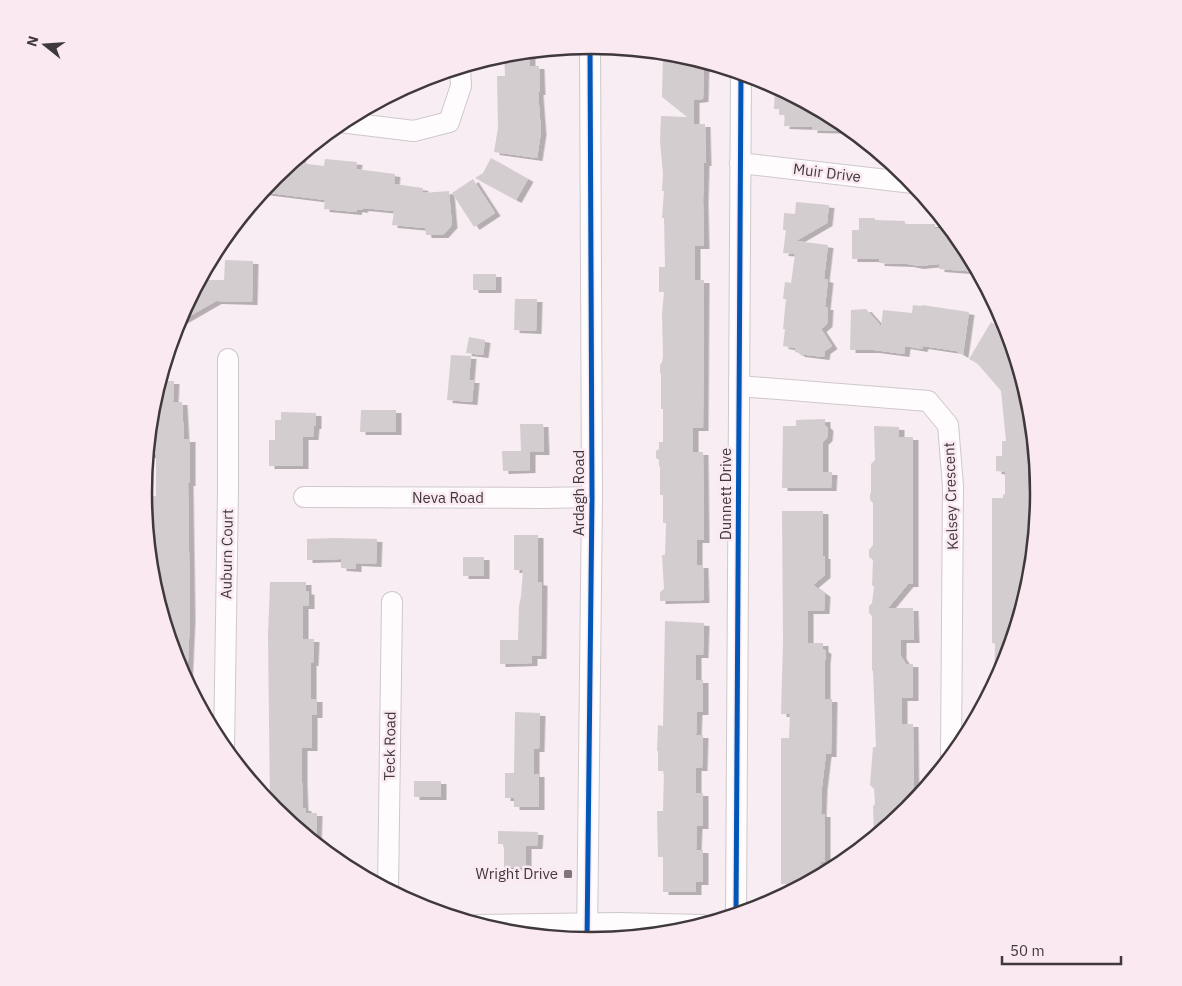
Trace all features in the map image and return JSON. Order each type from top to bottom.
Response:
[{"type":"street","name":"Ardagh Road","points":[[587,932],[592,497],[590,54]]},
{"type":"street","points":[[354,124],[414,130],[449,122],[461,86],[460,74]]},
{"type":"street","name":"Dunnett Drive","points":[[736,908],[741,80]]},
{"type":"street","name":"Muir Drive","points":[[740,163],[902,182]]},
{"type":"street","name":"Auburn Court","points":[[224,734],[228,359]]},
{"type":"street","name":"Kelsey Crescent","points":[[739,386],[928,401],[948,425],[953,486],[951,744]]},
{"type":"street","name":"Neva Road","points":[[304,497],[592,497]]},
{"type":"street","name":"Teck Road","points":[[388,882],[392,602]]},
{"type":"street","points":[[587,932],[618,923],[674,924]]},
{"type":"street","points":[[548,929],[582,932]]},
{"type":"building","points":[[530,59],[530,66],[539,66],[540,92],[538,92],[541,132],[537,158],[494,152],[498,128],[497,76],[505,76],[504,62]]},
{"type":"building","points":[[663,60],[704,69],[703,99],[694,100],[694,124],[705,124],[704,246],[695,246],[695,280],[704,280],[703,428],[693,428],[693,452],[703,452],[704,540],[697,540],[697,565],[703,565],[704,600],[660,601],[660,592],[664,589],[662,555],[665,555],[666,523],[663,523],[663,495],[660,495],[660,466],[659,460],[656,458],[659,442],[663,442],[660,365],[663,356],[662,314],[664,292],[659,292],[659,267],[665,267],[664,218],[662,218],[664,191],[662,191],[663,173],[660,142],[661,116],[687,117],[662,97]]},
{"type":"building","points":[[775,94],[811,113],[839,131],[812,130],[812,127],[784,126],[785,115],[779,115],[779,109],[774,109]]},
{"type":"building","points":[[491,158],[528,179],[516,200],[475,178],[483,173]]},
{"type":"building","points":[[325,159],[357,162],[356,169],[395,174],[394,184],[423,188],[422,193],[449,191],[452,225],[443,235],[426,235],[425,228],[392,225],[394,211],[363,208],[362,210],[357,209],[356,212],[324,209],[325,200],[270,193],[301,163],[324,166]]},
{"type":"building","points":[[473,179],[495,213],[474,227],[452,193]]},
{"type":"building","points":[[796,202],[829,205],[827,223],[796,241],[828,245],[824,279],[828,280],[825,307],[828,307],[827,324],[821,329],[832,346],[825,351],[824,357],[799,354],[795,352],[795,348],[783,346],[786,299],[783,299],[785,282],[791,283],[795,254],[783,253],[786,230],[783,230],[784,213],[795,214]]},
{"type":"building","points":[[859,218],[905,221],[905,224],[935,224],[935,228],[940,228],[970,271],[939,269],[939,264],[918,266],[879,263],[879,259],[852,259],[852,230],[859,230]]},
{"type":"building","points":[[225,260],[253,261],[252,302],[216,301],[189,317],[207,280],[224,280]]},
{"type":"building","points":[[473,274],[496,274],[496,290],[473,290]]},
{"type":"building","points":[[515,299],[537,299],[536,331],[514,330]]},
{"type":"building","points":[[913,305],[969,312],[963,355],[956,351],[923,346],[922,349],[905,346],[904,354],[874,350],[850,350],[851,310],[866,309],[881,326],[883,310],[912,313]]},
{"type":"building","points":[[991,322],[997,326],[1007,352],[1022,407],[1029,464],[1029,522],[1022,579],[1007,634],[994,667],[995,644],[992,643],[992,498],[1003,498],[1005,494],[1005,472],[996,471],[996,456],[1002,456],[1002,441],[1006,441],[1001,391],[977,363],[969,359]]},
{"type":"building","points":[[469,337],[485,340],[483,355],[466,353]]},
{"type":"building","points":[[451,355],[471,356],[469,380],[474,380],[472,402],[447,400]]},
{"type":"building","points":[[166,381],[174,381],[173,402],[182,402],[184,439],[190,439],[190,483],[188,483],[190,617],[188,667],[175,634],[160,579],[153,522],[152,496],[156,496],[156,455],[154,455],[160,407]]},
{"type":"building","points":[[361,410],[396,410],[396,432],[360,432]]},
{"type":"building","points":[[281,412],[316,413],[316,426],[314,426],[313,437],[303,437],[303,466],[269,466],[269,440],[275,440],[275,420],[281,420]]},
{"type":"building","points":[[825,419],[825,425],[828,428],[827,438],[823,442],[823,472],[832,472],[831,488],[782,488],[783,426],[796,426],[796,420]]},
{"type":"building","points":[[520,424],[543,424],[544,452],[530,452],[530,470],[503,471],[502,451],[521,451]]},
{"type":"building","points":[[874,426],[899,427],[899,437],[913,437],[913,584],[908,584],[888,608],[913,608],[914,640],[901,640],[901,656],[906,664],[913,664],[913,698],[902,698],[902,724],[913,724],[914,791],[874,829],[874,789],[870,785],[873,747],[876,747],[872,670],[872,616],[869,613],[869,606],[872,603],[874,587],[872,585],[873,560],[869,557],[869,550],[873,545],[873,503],[870,500],[871,464],[875,460]]},
{"type":"building","points":[[782,511],[823,511],[825,575],[813,585],[825,594],[824,611],[808,611],[808,643],[823,643],[823,649],[826,651],[825,699],[832,699],[831,754],[826,754],[822,787],[821,814],[825,814],[825,862],[821,862],[819,868],[791,884],[781,884],[781,738],[789,738],[790,714],[781,714],[783,641]]},
{"type":"building","points":[[514,535],[538,535],[538,582],[542,583],[541,656],[532,656],[532,663],[500,664],[500,640],[518,640],[523,570],[514,570]]},
{"type":"building","points":[[307,539],[377,539],[376,564],[356,563],[356,569],[341,568],[341,559],[307,560]]},
{"type":"building","points":[[463,557],[484,557],[484,576],[463,576]]},
{"type":"building","points":[[270,582],[306,582],[306,591],[309,592],[309,606],[303,606],[303,639],[314,639],[313,663],[311,663],[311,699],[317,699],[317,715],[312,715],[312,748],[302,748],[303,808],[306,808],[306,813],[317,813],[316,835],[270,793],[268,635]]},
{"type":"building","points":[[665,621],[704,623],[703,655],[696,655],[696,680],[703,680],[703,712],[697,712],[696,735],[703,735],[702,768],[696,768],[696,793],[703,793],[703,826],[697,826],[696,850],[703,850],[703,882],[696,882],[696,892],[663,892],[663,857],[658,857],[657,811],[663,811],[664,771],[658,771],[657,751],[658,725],[663,726]]},
{"type":"building","points":[[515,712],[540,713],[539,749],[534,749],[534,774],[539,774],[539,807],[514,807],[514,798],[505,798],[505,773],[514,773]]},
{"type":"building","points":[[414,781],[441,781],[441,797],[414,797]]},
{"type":"building","points":[[498,831],[538,832],[537,846],[526,846],[526,868],[504,868],[504,844],[498,844]]},
{"type":"cycle path","points":[[587,932],[592,497],[590,54]]},
{"type":"cycle path","points":[[736,908],[741,80]]},
{"type":"place","name":"Wright Drive","points":[[568,874]]}]
